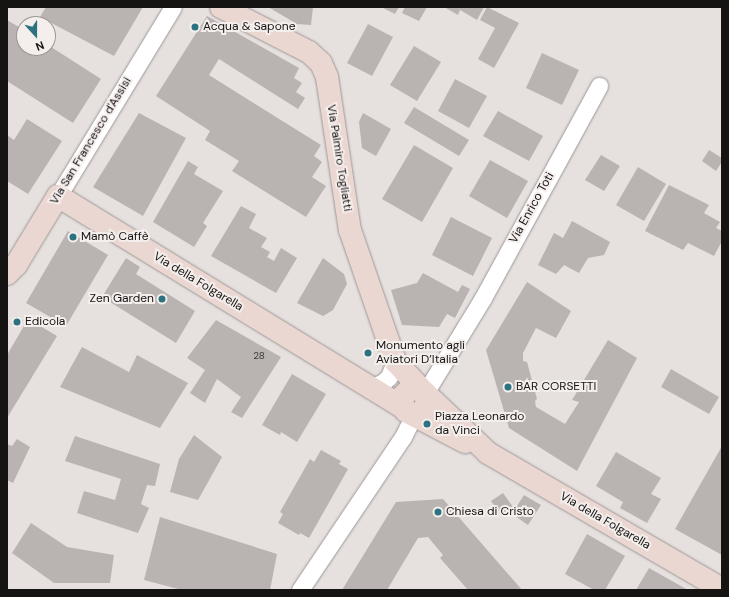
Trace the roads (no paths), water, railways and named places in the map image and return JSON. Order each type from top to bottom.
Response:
[{"type":"street","name":"Via San Francesco d'Assisi","points":[[7,274],[16,265],[173,7]]},
{"type":"street","name":"Via Palmiro Togliatti","points":[[221,7],[309,52],[321,63],[327,77],[350,230],[395,361]]},
{"type":"street","name":"Via Enrico Toti","points":[[424,392],[464,330],[599,86]]},
{"type":"street","name":"Via della Folgarella","points":[[58,196],[371,386]]},
{"type":"street","points":[[371,386],[382,383],[389,377],[395,361],[424,392],[488,453]]},
{"type":"street","points":[[371,386],[409,411],[488,453]]},
{"type":"street","points":[[409,411],[422,412],[425,409],[428,401],[424,392]]},
{"type":"street","points":[[300,590],[403,437],[409,411]]},
{"type":"street","name":"Via della Folgarella","points":[[488,453],[722,589]]},
{"type":"place","name":"Acqua & Sapone","points":[[195,27]]},
{"type":"place","name":"Mamò Caffè","points":[[73,237]]},
{"type":"place","name":"Zen Garden","points":[[162,299]]},
{"type":"place","name":"Edicola","points":[[17,322]]},
{"type":"place","name":"Monumento agli Aviatori D’Italia","points":[[368,353]]},
{"type":"place","name":"BAR CORSETTI","points":[[508,387]]},
{"type":"place","name":"Piazza Leonardo da Vinci","points":[[427,424]]},
{"type":"place","name":"Chiesa di Cristo","points":[[438,512]]}]
